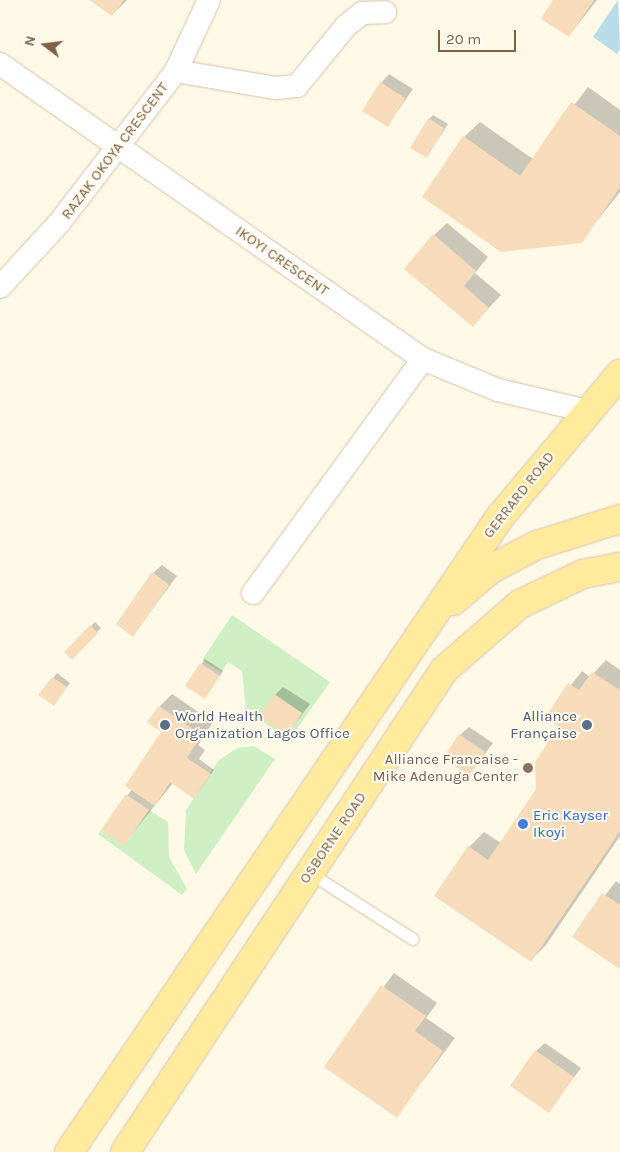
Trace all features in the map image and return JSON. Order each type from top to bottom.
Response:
[{"type":"main road","name":"GERRARD ROAD","points":[[427,623],[500,517],[620,374]]},
{"type":"main road","points":[[69,1152],[427,623],[491,569],[529,549],[620,519]]},
{"type":"main road","name":"OSBORNE ROAD","points":[[125,1152],[444,670],[520,604],[561,582],[619,567]]},
{"type":"street","name":"RAZAK OKOYA CRESCENT","points":[[0,287],[59,224],[176,71],[209,0]]},
{"type":"street","points":[[176,71],[275,88],[297,86],[346,26],[362,13],[385,12]]},
{"type":"street","name":"IKOYI CRESCENT","points":[[0,64],[423,359],[498,390],[587,411]]},
{"type":"street","points":[[253,593],[423,359]]},
{"type":"lane","points":[[310,873],[413,939]]},
{"type":"green space","points":[[232,615],[330,682],[289,740],[246,710],[242,671],[228,662],[221,672],[202,660]]},
{"type":"green space","points":[[254,746],[275,759],[196,874],[184,850],[186,810],[218,761],[237,748]]},
{"type":"green space","points":[[149,810],[168,822],[169,857],[187,889],[182,895],[98,834],[101,830],[124,846]]},
{"type":"water","points":[[618,0],[620,49],[617,54],[593,37]]},
{"type":"building","points":[[89,0],[124,0],[112,16]]},
{"type":"building","points":[[553,0],[594,0],[569,37],[541,19]]},
{"type":"building","points":[[380,82],[405,98],[388,127],[362,111]]},
{"type":"building","points":[[571,102],[620,136],[620,187],[582,243],[501,252],[422,197],[463,136],[520,176]]},
{"type":"building","points":[[428,118],[444,128],[427,158],[410,148]]},
{"type":"building","points":[[433,234],[476,271],[464,286],[489,308],[473,327],[404,269]]},
{"type":"building","points":[[152,572],[169,585],[133,637],[116,624]]},
{"type":"building","points":[[90,625],[98,633],[72,660],[64,652]]},
{"type":"building","points":[[200,663],[220,676],[205,699],[185,686]]},
{"type":"building","points":[[592,672],[620,690],[620,831],[531,962],[434,896],[468,846],[488,860],[536,789],[535,762],[558,727],[545,718],[568,683],[579,690]]},
{"type":"building","points":[[52,677],[67,687],[54,706],[38,695]]},
{"type":"building","points":[[274,694],[302,713],[287,736],[259,717]]},
{"type":"building","points":[[159,706],[202,735],[187,758],[211,774],[194,799],[170,782],[155,806],[125,786],[161,732],[147,722]]},
{"type":"building","points":[[459,734],[485,752],[469,776],[443,758]]},
{"type":"building","points":[[126,794],[149,810],[124,846],[101,830]]},
{"type":"building","points":[[602,893],[620,905],[620,969],[572,937]]},
{"type":"building","points":[[381,985],[426,1016],[415,1031],[443,1051],[397,1118],[324,1067]]},
{"type":"building","points":[[535,1050],[574,1077],[549,1113],[510,1086]]},
{"type":"place","name":"World Health Organization Lagos Office","points":[[165,725]]},
{"type":"place","name":"Alliance Française","points":[[587,725]]},
{"type":"place","name":"Alliance Francaise - Mike Adenuga Center","points":[[528,768]]},
{"type":"place","name":"Eric Kayser Ikoyi","points":[[523,824]]}]
